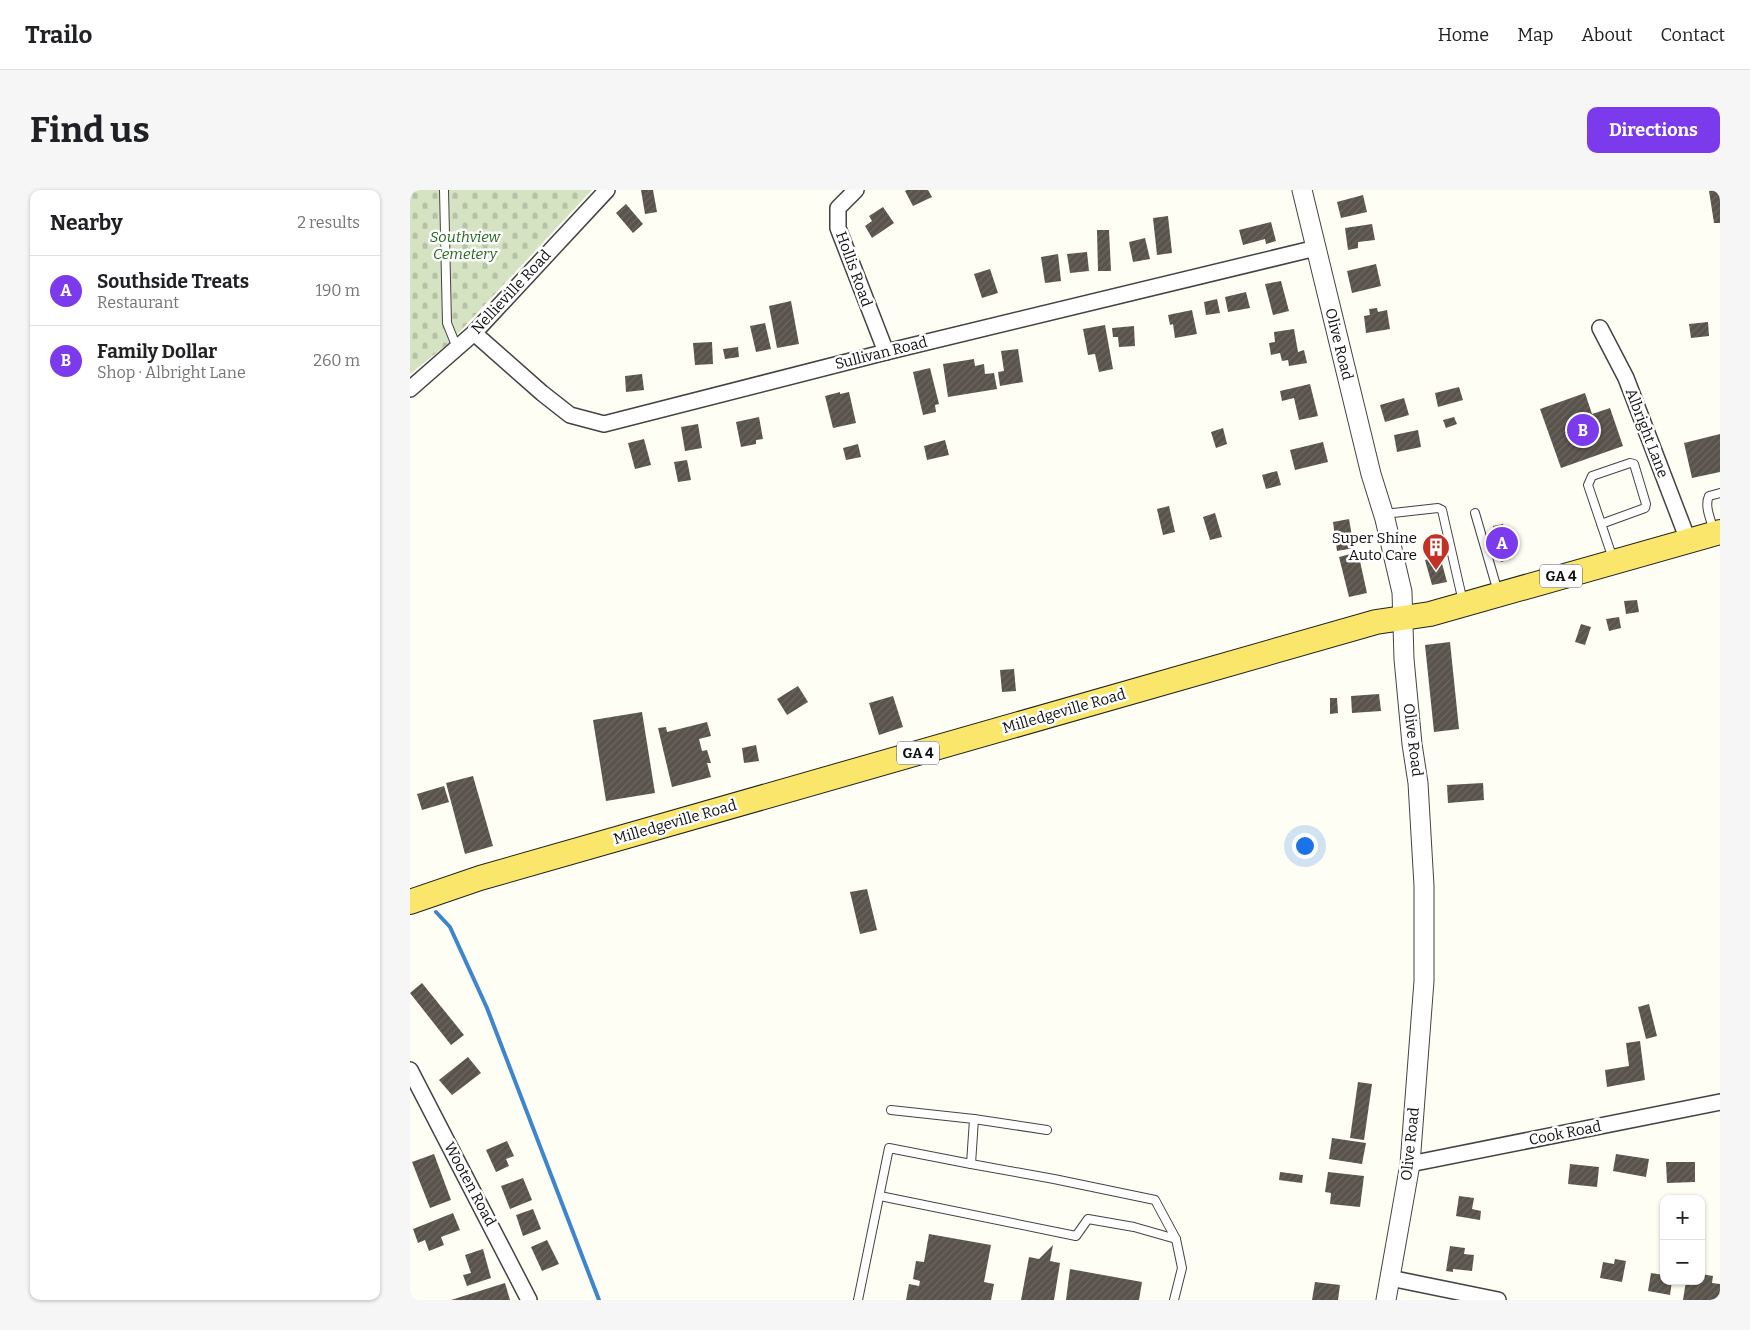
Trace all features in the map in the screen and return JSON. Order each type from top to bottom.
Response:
[{"type":"main road","name":"Milledgeville Road","points":[[410,905],[434,893],[490,875],[1366,624],[1430,614],[1717,532]]},
{"type":"street","name":"Nellieville Road","points":[[410,389],[474,333],[607,190]]},
{"type":"street","name":"Hollis Road","points":[[856,190],[838,208],[838,228],[886,352]]},
{"type":"street","name":"Olive Road","points":[[1302,190],[1371,474],[1402,592],[1402,618],[1412,744],[1418,783],[1424,886],[1424,981],[1410,1164],[1386,1300]]},
{"type":"street","name":"Sullivan Road","points":[[474,333],[570,415],[604,424],[886,352],[1316,248]]},
{"type":"street","name":"Albright Lane","points":[[1600,328],[1626,378],[1688,540]]},
{"type":"street","name":"Wooten Road","points":[[410,1070],[529,1300]]},
{"type":"street","name":"Cook Road","points":[[1410,1164],[1720,1102]]},
{"type":"street","points":[[1390,1278],[1498,1300]]},
{"type":"lane","points":[[444,190],[447,323],[457,348]]},
{"type":"lane","points":[[1602,524],[1644,508],[1646,504],[1634,464],[1630,463],[1592,476],[1589,480],[1588,486],[1614,561]]},
{"type":"lane","points":[[1717,532],[1707,499],[1709,496],[1720,493]]},
{"type":"lane","points":[[1383,514],[1438,508],[1442,510],[1464,604]]},
{"type":"lane","points":[[1475,513],[1499,594]]},
{"type":"lane","points":[[891,1110],[974,1119],[1048,1130]]},
{"type":"lane","points":[[971,1164],[974,1119]]},
{"type":"lane","points":[[858,1300],[889,1148],[1155,1200],[1176,1238],[1182,1268],[1174,1300]]},
{"type":"lane","points":[[880,1196],[1076,1236],[1088,1219],[1134,1227],[1176,1238]]},
{"type":"green space","name":"Southview Cemetery","points":[[410,190],[592,190],[449,343],[410,374]]},
{"type":"building","points":[[641,190],[653,190],[657,212],[645,214]]},
{"type":"building","points":[[928,190],[932,197],[913,206],[905,191]]},
{"type":"building","points":[[1720,190],[1720,223],[1714,223],[1709,191]]},
{"type":"building","points":[[1363,195],[1367,212],[1341,218],[1337,202]]},
{"type":"building","points":[[626,204],[643,224],[633,233],[616,213]]},
{"type":"building","points":[[883,207],[894,223],[872,238],[865,226],[872,221],[869,216]]},
{"type":"building","points":[[1168,216],[1172,253],[1157,255],[1153,218]]},
{"type":"building","points":[[1271,222],[1276,241],[1266,244],[1265,239],[1243,245],[1239,230]]},
{"type":"building","points":[[1372,224],[1375,240],[1358,242],[1358,248],[1348,250],[1345,228]]},
{"type":"building","points":[[1097,230],[1109,230],[1111,271],[1098,271]]},
{"type":"building","points":[[1145,238],[1150,259],[1133,262],[1129,242]]},
{"type":"building","points":[[1087,252],[1089,271],[1070,273],[1067,254]]},
{"type":"building","points":[[1058,254],[1061,281],[1045,283],[1041,257]]},
{"type":"building","points":[[1376,264],[1381,286],[1352,293],[1347,271]]},
{"type":"building","points":[[990,269],[998,293],[982,298],[974,274]]},
{"type":"building","points":[[1281,281],[1289,311],[1273,315],[1265,284]]},
{"type":"building","points":[[1246,292],[1250,308],[1228,312],[1225,297]]},
{"type":"building","points":[[1217,299],[1220,313],[1206,315],[1204,302]]},
{"type":"building","points":[[791,301],[799,344],[777,348],[769,306]]},
{"type":"building","points":[[1377,308],[1378,312],[1387,310],[1390,329],[1366,333],[1364,316],[1370,315],[1369,309]]},
{"type":"building","points":[[1192,310],[1197,334],[1175,338],[1173,324],[1170,325],[1168,315]]},
{"type":"building","points":[[1708,322],[1709,336],[1691,338],[1689,324]]},
{"type":"building","points":[[765,323],[771,349],[756,352],[750,326]]},
{"type":"building","points":[[1105,325],[1113,369],[1099,372],[1095,354],[1088,355],[1083,329]]},
{"type":"building","points":[[1134,326],[1135,346],[1119,347],[1118,337],[1113,337],[1112,328]]},
{"type":"building","points":[[1294,329],[1298,352],[1304,350],[1307,363],[1289,366],[1288,360],[1282,361],[1280,353],[1271,355],[1269,343],[1275,342],[1274,332]]},
{"type":"building","points":[[712,342],[713,364],[695,365],[693,343]]},
{"type":"building","points":[[738,347],[739,357],[725,359],[723,349]]},
{"type":"building","points":[[1018,349],[1023,382],[1000,386],[998,372],[1004,371],[1001,351]]},
{"type":"building","points":[[974,359],[975,366],[984,364],[985,374],[994,373],[997,389],[948,397],[943,364]]},
{"type":"building","points":[[930,368],[939,404],[935,405],[936,412],[923,415],[913,372]]},
{"type":"building","points":[[642,374],[644,390],[626,392],[625,376]]},
{"type":"building","points":[[1310,384],[1318,416],[1299,420],[1294,398],[1282,401],[1280,391]]},
{"type":"building","points":[[1459,387],[1463,400],[1438,407],[1435,393]]},
{"type":"building","points":[[840,392],[840,394],[849,392],[856,423],[833,428],[825,396]]},
{"type":"building","points":[[1585,393],[1592,414],[1610,408],[1623,446],[1561,468],[1540,409]]},
{"type":"building","points":[[1404,398],[1409,415],[1385,422],[1380,405]]},
{"type":"building","points":[[759,417],[763,439],[756,440],[756,444],[741,447],[736,422]]},
{"type":"building","points":[[1454,417],[1457,424],[1446,428],[1443,420]]},
{"type":"building","points":[[698,424],[702,448],[685,451],[681,427]]},
{"type":"building","points":[[1223,428],[1227,444],[1216,448],[1211,432]]},
{"type":"building","points":[[1418,430],[1421,447],[1397,452],[1394,435]]},
{"type":"building","points":[[1720,434],[1720,472],[1692,478],[1684,443]]},
{"type":"building","points":[[644,439],[651,465],[635,469],[628,443]]},
{"type":"building","points":[[945,440],[949,455],[927,460],[924,446]]},
{"type":"building","points":[[1323,442],[1328,462],[1295,470],[1290,450]]},
{"type":"building","points":[[858,444],[861,457],[846,460],[843,448]]},
{"type":"building","points":[[687,460],[691,480],[678,482],[674,462]]},
{"type":"building","points":[[1277,471],[1281,485],[1266,489],[1262,475]]},
{"type":"building","points":[[1169,506],[1175,532],[1163,535],[1157,509]]},
{"type":"building","points":[[1215,513],[1222,537],[1210,540],[1203,517]]},
{"type":"building","points":[[1349,519],[1354,548],[1337,551],[1333,522]]},
{"type":"building","points":[[1503,524],[1511,559],[1501,562],[1493,526]]},
{"type":"building","points":[[1358,552],[1367,593],[1349,597],[1339,557]]},
{"type":"building","name":"Super Shine Auto Care","points":[[1440,556],[1447,582],[1432,585],[1425,560]]},
{"type":"building","points":[[1637,600],[1639,612],[1626,614],[1624,601]]},
{"type":"building","points":[[1619,617],[1621,628],[1609,631],[1606,619]]},
{"type":"building","points":[[1581,624],[1591,627],[1585,645],[1575,642]]},
{"type":"building","points":[[1450,642],[1459,729],[1434,732],[1425,645]]},
{"type":"building","points":[[1014,669],[1016,691],[1002,692],[1000,670]]},
{"type":"building","points":[[798,686],[808,702],[787,715],[777,699]]},
{"type":"building","points":[[1379,694],[1381,711],[1352,713],[1351,696]]},
{"type":"building","points":[[893,696],[903,727],[879,735],[869,703]]},
{"type":"building","points":[[1330,698],[1337,698],[1338,713],[1330,714]]},
{"type":"building","points":[[642,712],[655,793],[606,801],[593,720]]},
{"type":"building","points":[[707,722],[711,736],[699,739],[702,751],[707,750],[711,763],[707,763],[711,777],[672,787],[658,728],[666,727],[667,732]]},
{"type":"building","points":[[756,745],[759,761],[744,763],[742,748]]},
{"type":"building","points":[[473,776],[493,846],[465,854],[446,783]]},
{"type":"building","points":[[1483,783],[1484,800],[1448,803],[1447,785]]},
{"type":"building","points":[[444,786],[449,802],[422,810],[417,794]]},
{"type":"building","points":[[867,889],[877,930],[860,934],[850,892]]},
{"type":"building","points":[[422,983],[464,1035],[451,1045],[410,993]]},
{"type":"building","points":[[1649,1004],[1657,1036],[1646,1039],[1638,1007]]},
{"type":"building","points":[[1640,1041],[1645,1080],[1607,1087],[1605,1070],[1629,1066],[1626,1043]]},
{"type":"building","points":[[468,1057],[481,1073],[452,1095],[439,1080]]},
{"type":"building","points":[[1358,1082],[1372,1084],[1364,1140],[1350,1138]]},
{"type":"building","points":[[1332,1138],[1366,1143],[1362,1164],[1329,1159]]},
{"type":"building","points":[[507,1141],[514,1156],[506,1159],[509,1166],[496,1172],[486,1150]]},
{"type":"building","points":[[434,1154],[451,1200],[430,1208],[412,1162]]},
{"type":"building","points":[[1616,1154],[1649,1159],[1646,1177],[1613,1171]]},
{"type":"building","points":[[1666,1162],[1695,1162],[1695,1182],[1667,1183]]},
{"type":"building","points":[[1570,1164],[1599,1167],[1597,1187],[1568,1184]]},
{"type":"building","points":[[1280,1172],[1303,1175],[1302,1183],[1279,1180]]},
{"type":"building","points":[[1328,1172],[1364,1176],[1360,1207],[1330,1204],[1331,1193],[1325,1192]]},
{"type":"building","points":[[523,1178],[532,1200],[510,1209],[501,1186]]},
{"type":"building","points":[[1459,1196],[1474,1198],[1472,1209],[1481,1211],[1480,1220],[1456,1216]]},
{"type":"building","points":[[533,1209],[541,1229],[523,1236],[516,1215]]},
{"type":"building","points":[[453,1213],[460,1230],[441,1237],[444,1245],[429,1251],[425,1240],[418,1243],[413,1229]]},
{"type":"building","points":[[929,1234],[991,1245],[984,1282],[994,1284],[991,1300],[906,1300],[909,1284],[919,1286],[920,1281],[913,1279],[916,1261],[924,1262]]},
{"type":"building","points":[[547,1240],[559,1264],[542,1271],[531,1247]]},
{"type":"building","points":[[1053,1245],[1050,1261],[1060,1263],[1054,1300],[1021,1300],[1029,1257],[1039,1259]]},
{"type":"building","points":[[1450,1246],[1465,1248],[1464,1254],[1474,1255],[1472,1271],[1453,1269],[1453,1272],[1446,1271]]},
{"type":"building","points":[[483,1249],[491,1278],[467,1286],[463,1275],[471,1273],[465,1255]]},
{"type":"building","points":[[1615,1259],[1626,1261],[1622,1282],[1600,1278],[1603,1262],[1614,1264]]},
{"type":"building","points":[[1070,1269],[1142,1282],[1139,1300],[1066,1300]]},
{"type":"building","points":[[1651,1273],[1660,1274],[1660,1285],[1671,1285],[1670,1295],[1648,1291]]},
{"type":"building","points":[[1705,1275],[1713,1276],[1712,1283],[1720,1284],[1720,1300],[1683,1300],[1685,1285],[1705,1285]]},
{"type":"building","points":[[1315,1282],[1340,1285],[1338,1300],[1312,1300]]},
{"type":"building","points":[[505,1283],[510,1300],[451,1300]]},
{"type":"waterway","points":[[436,912],[450,927],[487,1008],[599,1300]]},
{"type":"place","name":"Family Dollar","points":[[1583,430]]},
{"type":"place","name":"Southside Treats","points":[[1502,543]]},
{"type":"place","name":"Super Shine Auto Care","points":[[1436,571]]}]
